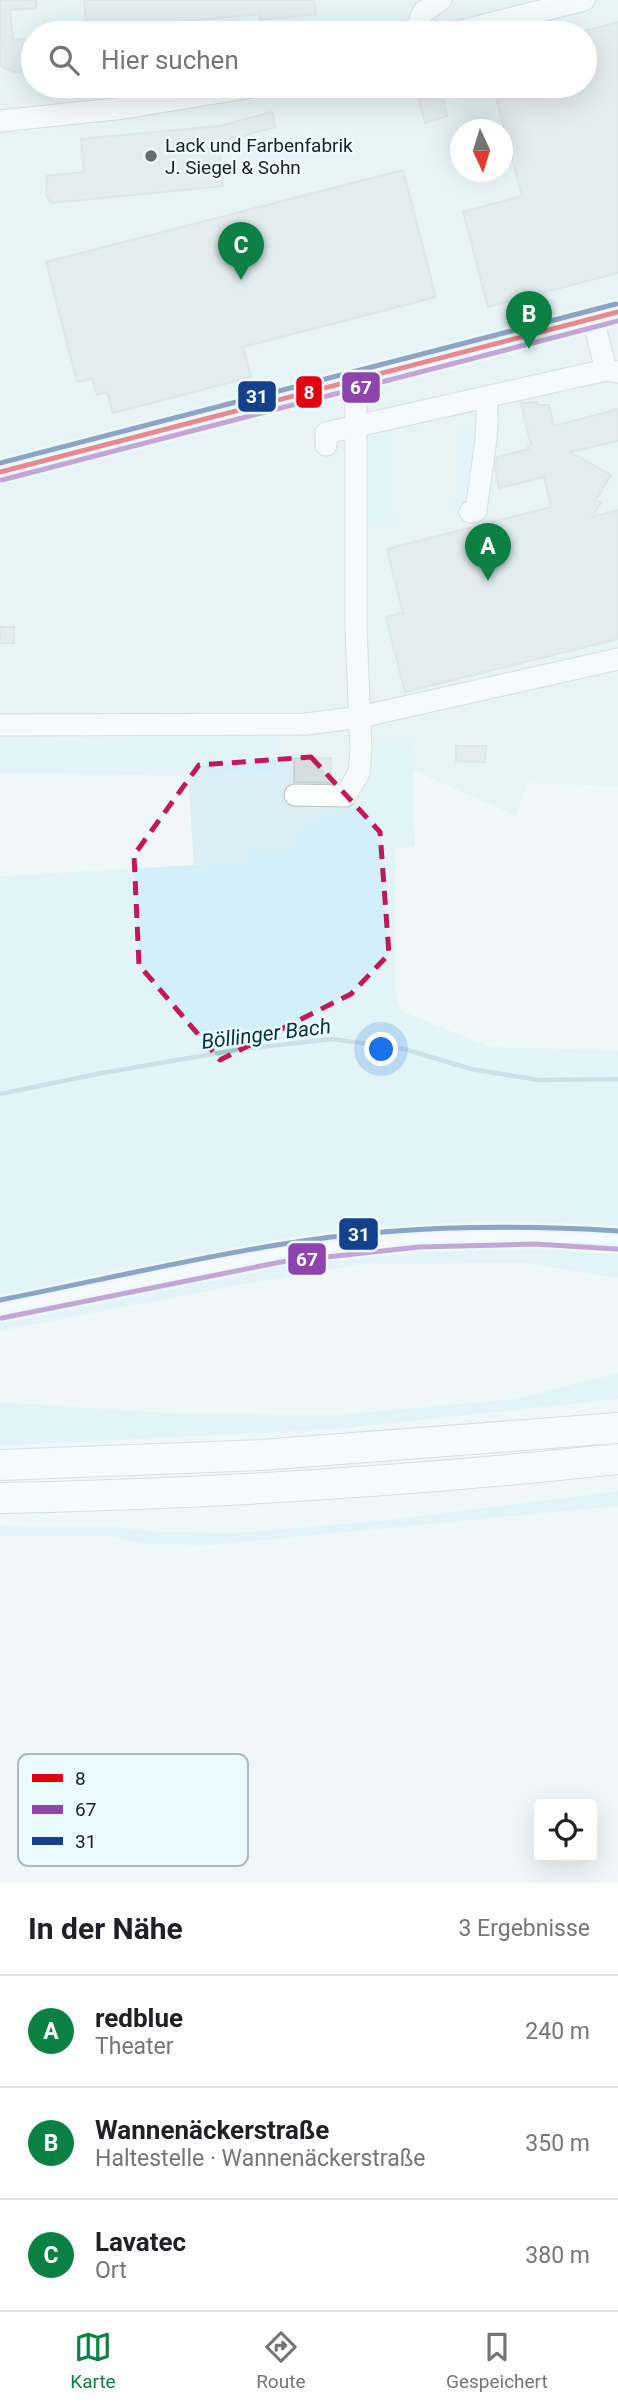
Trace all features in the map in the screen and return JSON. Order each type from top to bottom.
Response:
[{"type":"highway","points":[[0,1465],[261,1455],[618,1428]]},
{"type":"highway","points":[[0,1497],[272,1486],[618,1459]]},
{"type":"street","points":[[420,21],[423,12],[441,0]]},
{"type":"street","points":[[501,21],[584,0]]},
{"type":"street","points":[[0,121],[124,108],[184,98]]},
{"type":"street","points":[[0,472],[618,312]]},
{"type":"street","points":[[326,445],[326,433],[612,371],[593,319]]},
{"type":"street","points":[[295,796],[345,796],[359,773],[356,378]]},
{"type":"street","points":[[470,512],[476,511],[488,407],[485,398]]},
{"type":"street","points":[[0,725],[306,724],[360,717],[618,659]]},
{"type":"street","points":[[0,1309],[294,1251],[418,1238],[534,1235],[618,1240]]},
{"type":"highlighted area","points":[[311,757],[380,832],[389,954],[351,994],[220,1060],[139,965],[134,855],[199,765]]},
{"type":"shaded area","points":[[0,0],[618,0],[618,786],[527,783],[516,816],[413,770],[412,735],[373,742],[374,772],[349,807],[294,830],[294,849],[247,850],[247,862],[194,865],[188,776],[278,773],[279,735],[0,738]]},
{"type":"shaded area","points":[[462,425],[478,427],[469,505],[450,509],[449,502],[461,499]]},
{"type":"shaded area","points":[[393,434],[393,514],[401,513],[401,521],[365,529],[365,441]]},
{"type":"shaded area","points":[[279,734],[278,773],[188,776],[0,773],[0,738]]},
{"type":"shaded area","points":[[412,735],[415,847],[395,848],[395,990],[401,1011],[490,1047],[618,1050],[618,1278],[527,1263],[363,1264],[0,1331],[0,876],[247,862],[247,849],[294,849],[293,830],[349,806],[374,772],[372,742]]},
{"type":"shaded area","points":[[618,1373],[618,1399],[336,1429],[0,1446],[0,1402],[166,1413],[335,1415],[516,1399]]},
{"type":"shaded area","points":[[618,1491],[618,1506],[211,1545],[144,1544],[110,1536],[0,1536],[0,1526],[117,1527],[161,1532],[234,1533],[390,1520]]},
{"type":"building","points":[[0,0],[36,0],[36,8],[10,10],[13,40],[21,39],[21,72],[14,72],[0,66]]},
{"type":"building","points":[[84,0],[314,0],[316,14],[260,20],[260,14],[186,21],[86,21]]},
{"type":"building","points":[[618,22],[618,273],[488,307],[463,212],[522,196],[513,162],[513,119],[502,119],[496,98],[597,98],[597,28]]},
{"type":"building","points":[[418,98],[442,98],[447,116],[425,123]]},
{"type":"building","name":"Lack und Farbenfabrik J. Siegel & Sohn","points":[[272,112],[276,127],[219,142],[223,186],[51,203],[46,195],[47,176],[84,172],[81,139],[219,126]]},
{"type":"building","points":[[403,170],[436,297],[243,347],[251,377],[113,413],[107,392],[97,395],[92,379],[77,382],[46,262]]},
{"type":"building","points":[[537,402],[537,405],[549,405],[554,426],[618,409],[618,441],[570,452],[611,475],[596,500],[601,503],[592,517],[618,510],[618,639],[405,692],[386,617],[403,613],[387,549],[551,507],[544,477],[499,488],[495,470],[497,457],[529,449],[528,446],[531,445],[521,403]]},
{"type":"building","points":[[0,627],[14,627],[14,643],[0,643]]},
{"type":"building","points":[[456,746],[486,746],[485,762],[456,761]]},
{"type":"building","points":[[294,758],[331,758],[331,783],[294,782]]},
{"type":"waterway","name":"Böllinger Bach","points":[[0,1094],[242,1049],[332,1039],[404,1049],[471,1069],[538,1080],[618,1079]]},
{"type":"transit line","name":"31","points":[[0,463],[616,304]]},
{"type":"transit line","name":"8","points":[[0,472],[618,312]]},
{"type":"transit line","name":"67","points":[[2,480],[618,321]]},
{"type":"transit line","name":"31","points":[[0,1300],[242,1251],[362,1234],[490,1227],[618,1231]]},
{"type":"transit line","name":"67","points":[[2,1318],[281,1262],[419,1247],[534,1244],[617,1249]]},
{"type":"place","name":"Lack und Farbenfabrik J. Siegel & Sohn","points":[[151,156]]},
{"type":"place","name":"Lavatec","points":[[241,280]]},
{"type":"place","name":"Wannenäckerstraße","points":[[529,349]]},
{"type":"place","name":"redblue","points":[[488,581]]}]
